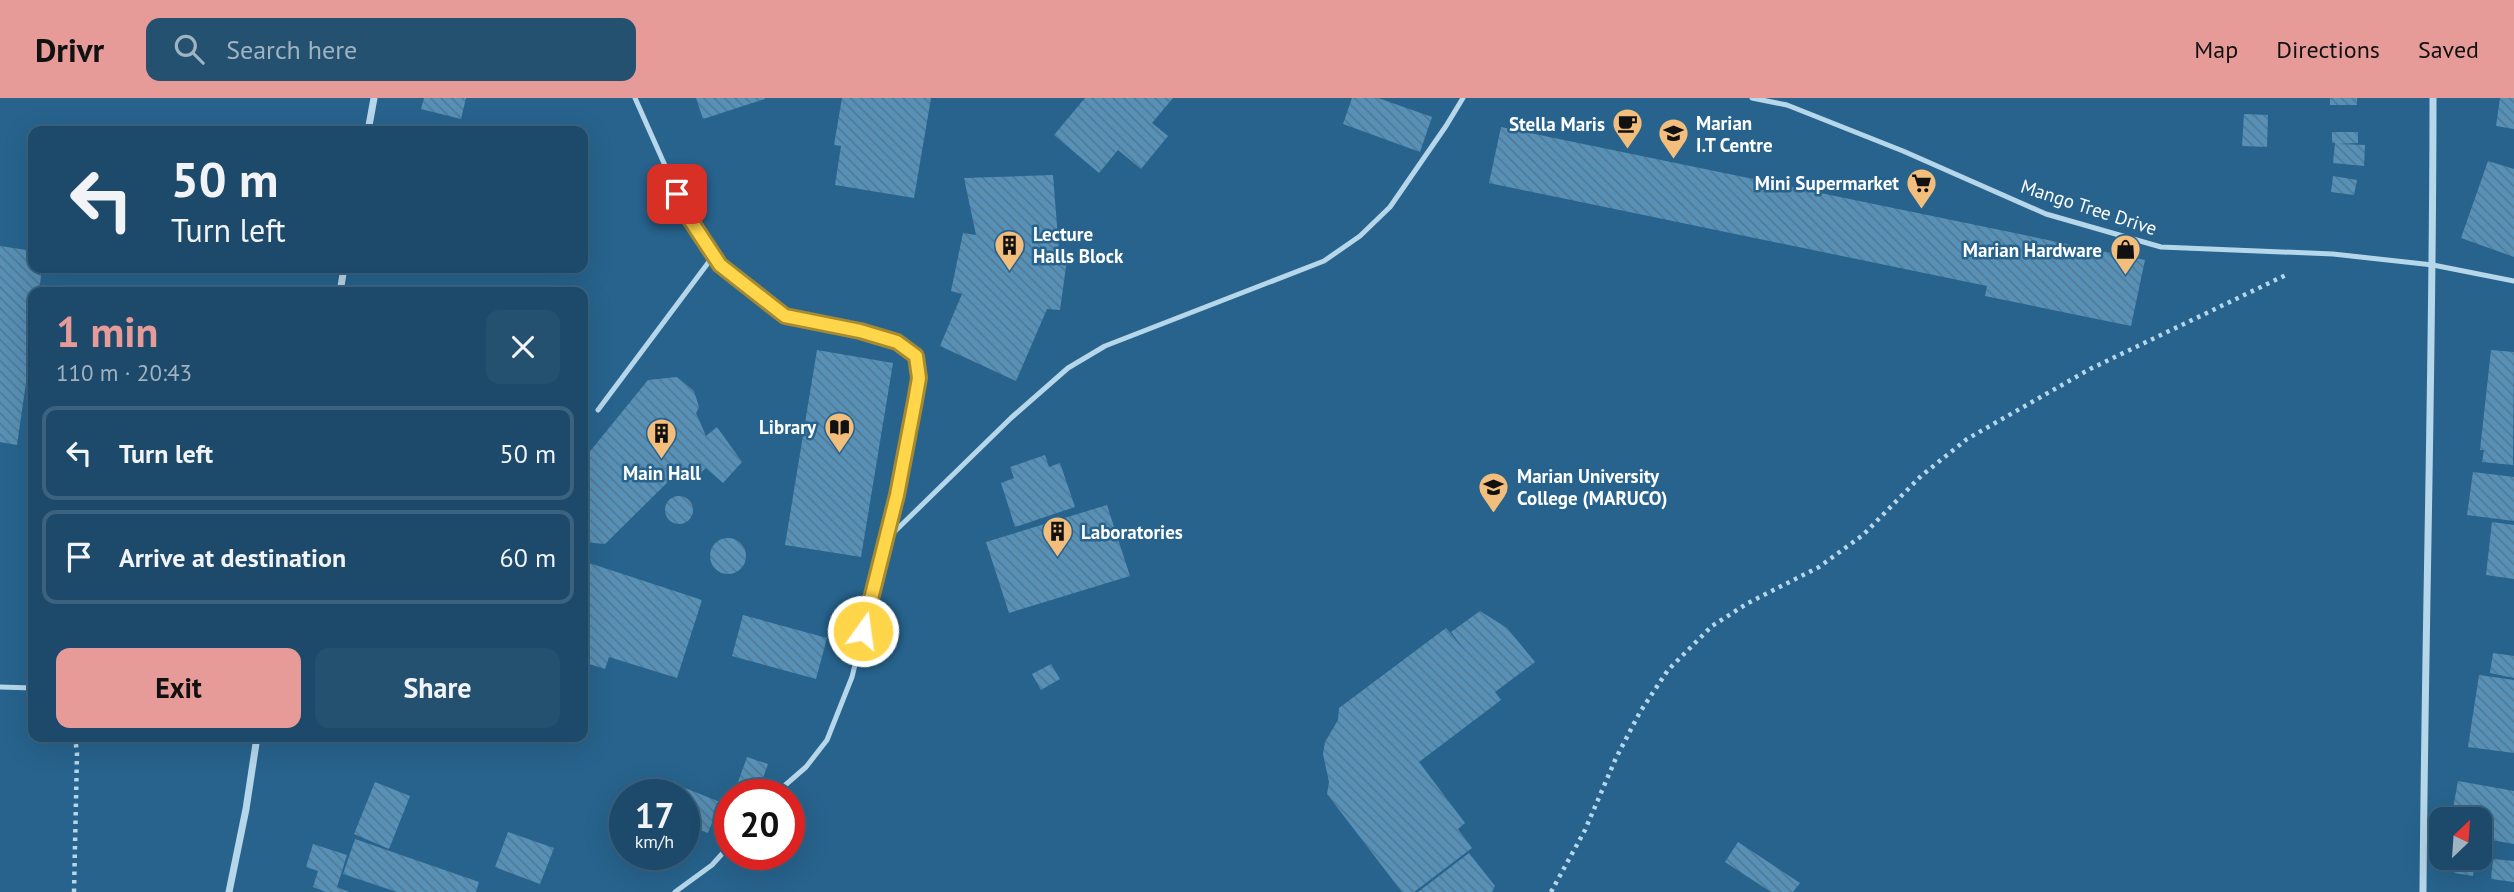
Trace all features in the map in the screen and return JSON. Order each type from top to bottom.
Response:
[{"type":"street","points":[[369,126],[374,98]]},
{"type":"street","points":[[2423,892],[2425,629],[2433,265],[2433,98]]},
{"type":"street","points":[[229,892],[256,742]]},
{"type":"lane","points":[[635,98],[687,215],[720,265],[785,316],[860,331],[897,342],[916,356],[919,378],[897,495],[852,677],[827,740],[806,767],[792,779]]},
{"type":"lane","points":[[886,540],[1011,418],[1068,368],[1105,346],[1324,261],[1360,236],[1390,207],[1463,98]]},
{"type":"lane","name":"Mango Tree Drive","points":[[1752,98],[1787,106],[1864,136],[2046,214],[2161,247],[2333,254],[2433,265],[2514,281]]},
{"type":"lane","points":[[598,410],[714,255]]},
{"type":"lane","points":[[0,687],[28,688]]},
{"type":"lane","points":[[675,892],[714,863]]},
{"type":"path","points":[[1551,892],[1585,830],[1616,758],[1640,712],[1668,670],[1712,626],[1748,603],[1819,567],[1852,543],[1921,476],[1967,439],[2090,369],[2295,271]]},
{"type":"path","points":[[74,892],[75,742]]},
{"type":"building","points":[[424,98],[466,98],[461,119],[421,109]]},
{"type":"building","points":[[696,98],[765,98],[765,99],[703,119]]},
{"type":"building","points":[[842,98],[931,98],[914,198],[835,185],[841,146],[834,145]]},
{"type":"building","points":[[1085,98],[1173,98],[1152,123],[1168,136],[1141,169],[1118,150],[1099,173],[1054,135]]},
{"type":"building","points":[[1352,98],[1378,98],[1432,117],[1420,152],[1343,124]]},
{"type":"building","points":[[2330,98],[2357,98],[2357,105],[2330,105]]},
{"type":"building","points":[[2500,98],[2514,98],[2514,129],[2496,126]]},
{"type":"building","points":[[2244,114],[2268,115],[2267,147],[2242,146]]},
{"type":"building","points":[[1501,127],[2145,260],[2131,326],[1985,296],[1987,286],[1489,183]]},
{"type":"building","points":[[2332,132],[2358,132],[2358,143],[2338,144],[2365,145],[2364,166],[2333,163],[2335,143],[2332,143]]},
{"type":"building","points":[[2488,161],[2514,169],[2514,257],[2461,238]]},
{"type":"building","name":"Lecture Halls Block","points":[[1053,175],[1059,251],[1068,252],[1060,310],[1047,309],[1016,381],[940,346],[962,294],[951,291],[963,233],[976,235],[964,178]]},
{"type":"building","points":[[2333,176],[2357,180],[2354,195],[2331,192]]},
{"type":"building","points":[[0,246],[28,250],[28,273],[41,273],[40,287],[28,287],[28,369],[17,445],[0,442]]},
{"type":"building","name":"Library","points":[[817,350],[893,363],[861,557],[785,545]]},
{"type":"building","points":[[2491,350],[2514,352],[2513,465],[2482,462],[2484,450],[2480,450]]},
{"type":"building","name":"Main Hall","points":[[677,377],[694,391],[699,407],[696,413],[706,436],[717,427],[742,462],[723,483],[706,468],[692,481],[680,470],[605,544],[588,542],[588,454],[648,380]]},
{"type":"building","points":[[1045,455],[1049,467],[1060,463],[1075,507],[1015,527],[1001,483],[1014,478],[1010,467]]},
{"type":"building","points":[[2473,472],[2514,477],[2514,521],[2467,515]]},
{"type":"building","points":[[679,496],[689,500],[693,510],[689,520],[679,524],[669,520],[665,510],[669,500]]},
{"type":"building","name":"Laboratories","points":[[1107,505],[1130,576],[1009,613],[986,542]]},
{"type":"building","points":[[2492,522],[2514,525],[2514,579],[2486,575]]},
{"type":"building","points":[[728,538],[741,543],[746,556],[741,569],[728,574],[715,569],[710,556],[715,543]]},
{"type":"building","points":[[588,563],[702,600],[677,678],[609,657],[605,669],[588,664]]},
{"type":"building","points":[[1480,611],[1507,628],[1535,662],[1495,692],[1501,700],[1419,762],[1465,823],[1458,829],[1472,848],[1414,892],[1402,892],[1327,794],[1329,782],[1323,754],[1325,742],[1338,720],[1339,708],[1446,628],[1466,652],[1451,632]]},
{"type":"building","points":[[743,615],[827,638],[816,679],[732,656]]},
{"type":"building","points":[[2493,653],[2514,656],[2514,678],[2490,673]]},
{"type":"building","points":[[1051,664],[1060,679],[1041,690],[1032,674]]},
{"type":"building","points":[[2479,675],[2514,680],[2514,753],[2468,747]]},
{"type":"building","points":[[747,757],[768,764],[763,779],[739,779]]},
{"type":"building","points":[[2458,781],[2514,791],[2514,844],[2492,840],[2492,807],[2453,807]]},
{"type":"building","points":[[375,782],[410,796],[389,849],[354,834]]},
{"type":"building","points":[[700,794],[714,800],[714,818],[708,833],[700,830]]},
{"type":"building","points":[[508,832],[554,848],[540,884],[495,867]]},
{"type":"building","points":[[355,839],[479,882],[476,892],[397,892],[343,874]]},
{"type":"building","points":[[1738,842],[1800,883],[1793,892],[1771,892],[1725,862]]},
{"type":"building","points":[[313,844],[347,855],[337,887],[349,892],[326,892],[313,887],[318,871],[306,867]]},
{"type":"building","points":[[1469,853],[1495,886],[1492,892],[1418,892]]},
{"type":"building","points":[[2493,859],[2514,861],[2514,882],[2491,879]]},
{"type":"building","points":[[2454,870],[2474,870],[2473,876],[2454,873]]},
{"type":"place","name":"Stella Maris","points":[[1628,151]]},
{"type":"place","name":"Marian I.T Centre","points":[[1673,161]]},
{"type":"place","name":"Mini Supermarket","points":[[1922,210]]},
{"type":"place","name":"Lecture Halls Block","points":[[1010,272]]},
{"type":"place","name":"Marian Hardware","points":[[2125,277]]},
{"type":"place","name":"Library","points":[[839,454]]},
{"type":"place","name":"Main Hall","points":[[662,461]]},
{"type":"place","name":"Marian University College (MARUCO)","points":[[1494,514]]},
{"type":"place","name":"Laboratories","points":[[1058,559]]},
{"type":"route","points":[[677,194],[687,215],[720,265],[785,316],[860,331],[897,342],[916,356],[919,378],[897,495],[863,631]]}]
